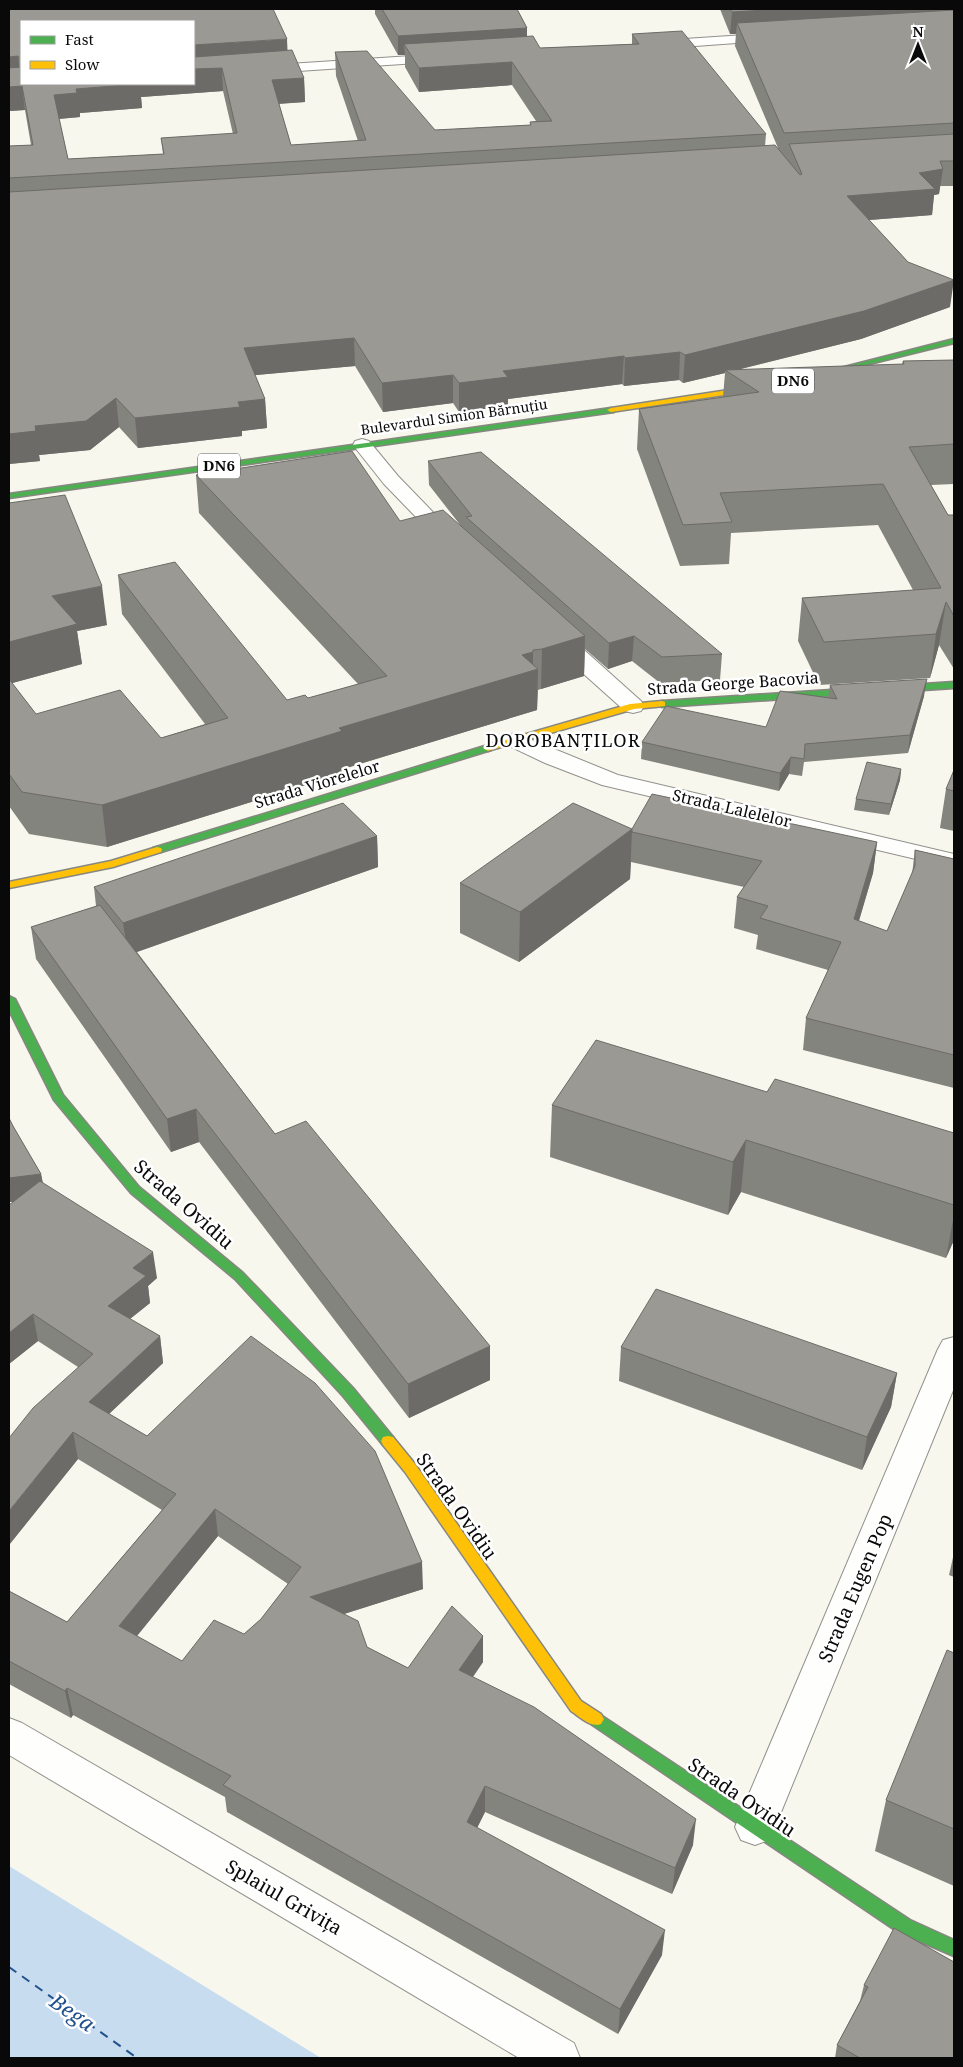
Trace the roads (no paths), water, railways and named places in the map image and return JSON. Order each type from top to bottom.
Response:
[{"type":"street","points":[[637,46],[790,36]]},
{"type":"street","points":[[195,74],[451,58]]},
{"type":"street","name":"DN6","points":[[900,353],[939,333]]},
{"type":"street","name":"DN6","points":[[806,378],[954,341]]},
{"type":"street","name":"Bulevardul Simion Bărnuțiu","points":[[9,496],[684,400],[772,385]]},
{"type":"street","points":[[362,445],[391,480],[438,530],[467,556]]},
{"type":"street","points":[[540,621],[633,706]]},
{"type":"street","name":"Strada George Bacovia","points":[[633,706],[954,685]]},
{"type":"street","name":"Strada Viorelelor","points":[[9,885],[113,864],[515,740],[633,706]]},
{"type":"street","name":"Strada Lalelelor","points":[[515,740],[553,758],[610,780],[954,861]]},
{"type":"street","name":"Strada Ovidiu","points":[[9,999],[58,1097],[135,1190],[239,1276],[348,1392],[410,1468],[576,1706],[904,1926],[954,1948]]},
{"type":"street","name":"Strada Eugen Pop","points":[[755,1827],[954,1349]]},
{"type":"street","name":"Splaiul Grivița","points":[[9,1735],[559,2058]]},
{"type":"water","name":"Bega","points":[[9,1866],[321,2058],[9,2058]]},
{"type":"district","name":"DOROBANȚILOR","points":[[563,741]]}]
